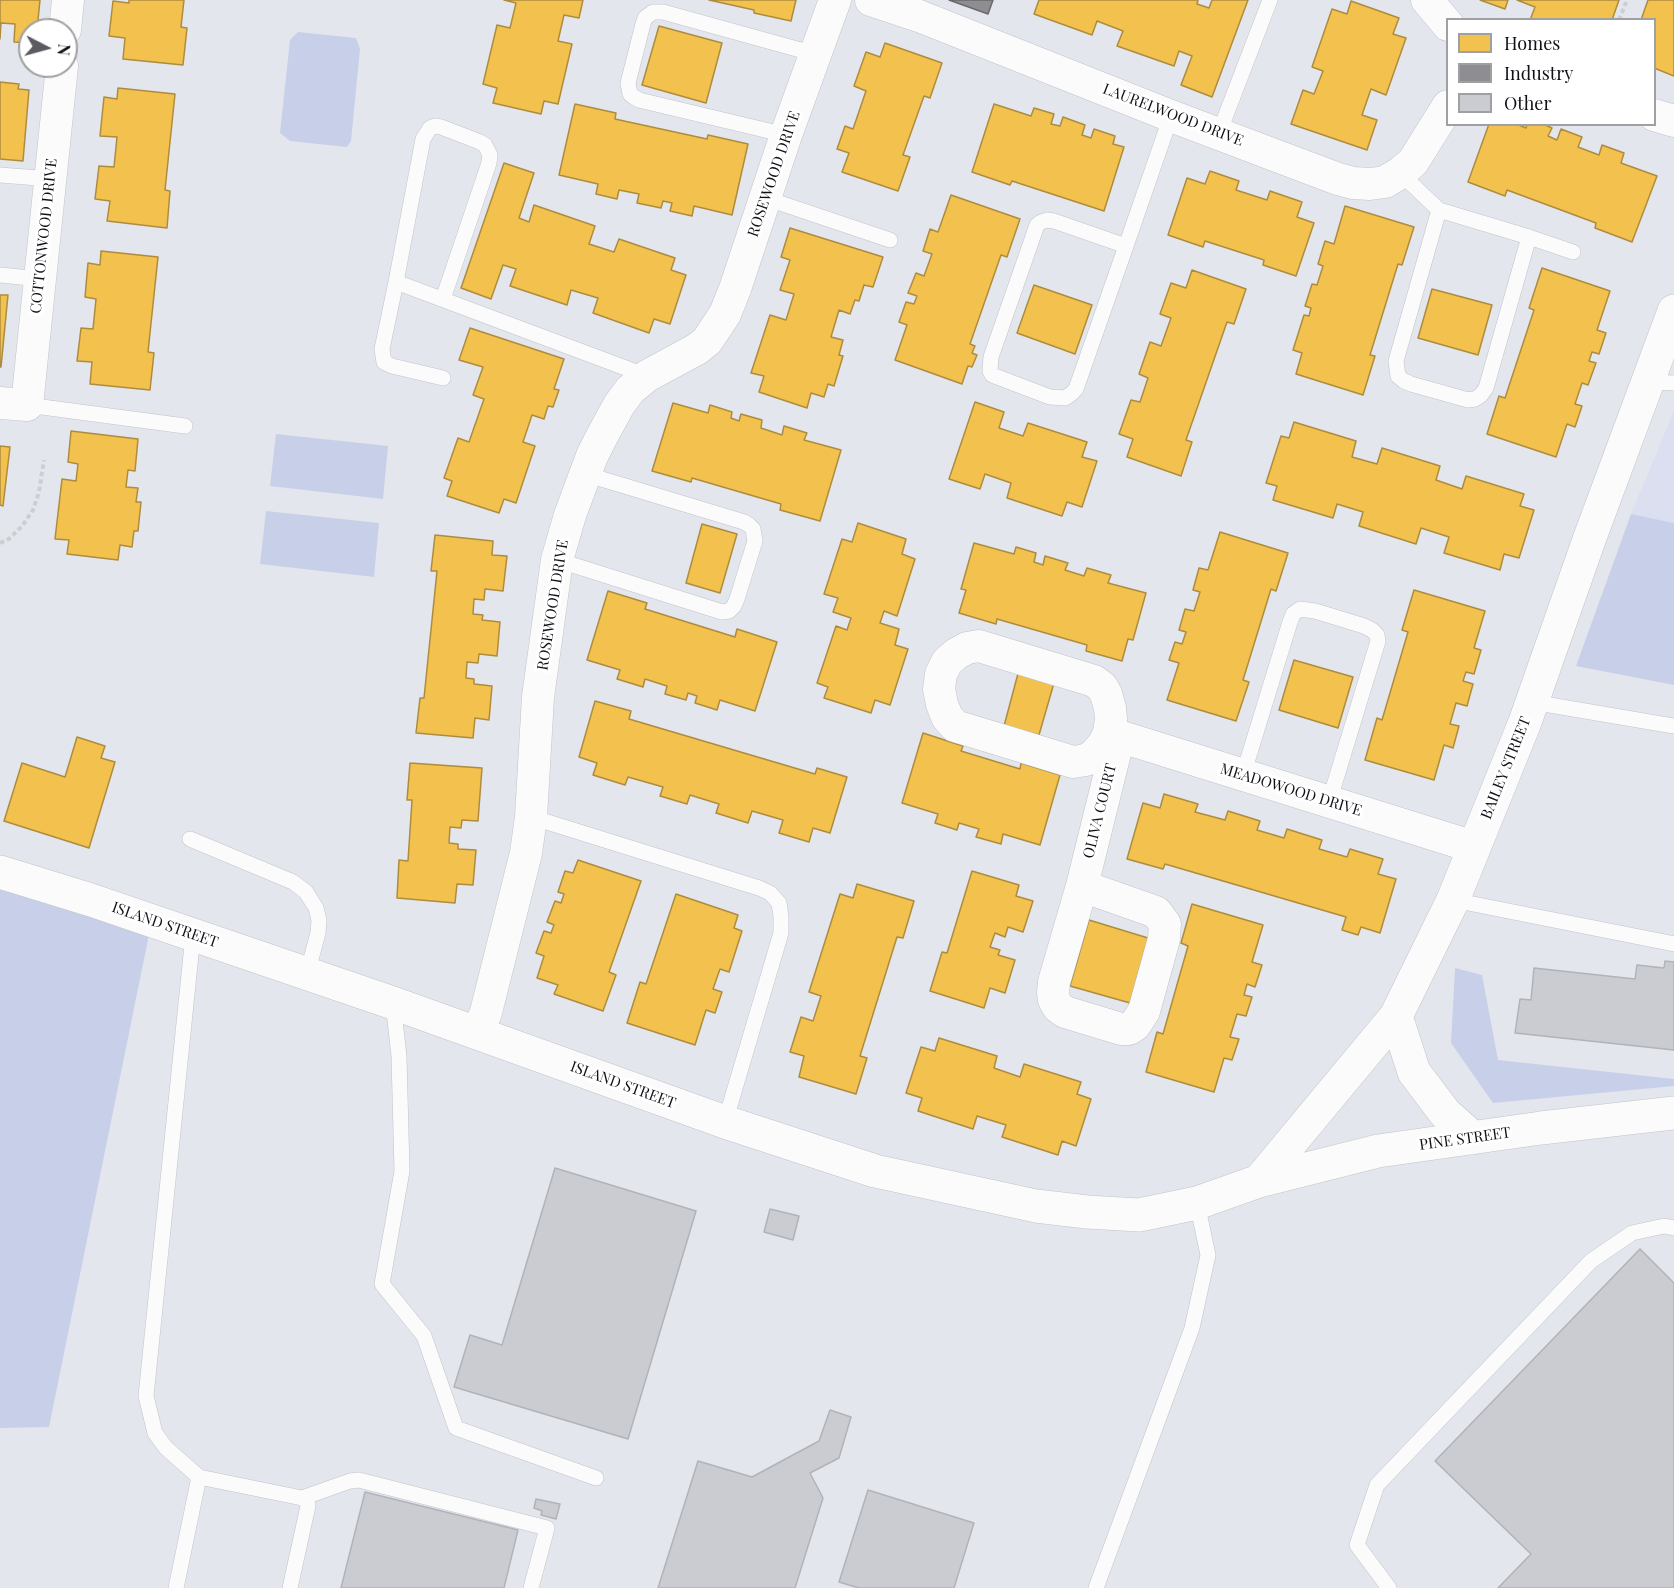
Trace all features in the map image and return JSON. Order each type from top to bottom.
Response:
[{"type":"street","points":[[66,18],[68,0]]},
{"type":"street","name":"ROSEWOOD DRIVE","points":[[478,1032],[489,1002],[526,853],[531,817],[538,697],[557,560],[570,515],[601,438],[630,390],[647,376],[697,349],[707,341],[725,314],[835,0]]},
{"type":"street","name":"LAURELWOOD DRIVE","points":[[871,0],[919,16],[1171,116],[1353,183],[1384,182],[1400,173],[1413,162],[1446,109]]},
{"type":"street","points":[[1426,0],[1446,23]]},
{"type":"street","name":"COTTONWOOD DRIVE","points":[[13,404],[40,279],[61,78]]},
{"type":"street","points":[[1656,116],[1674,121]]},
{"type":"street","name":"BAILEY STREET","points":[[1259,1181],[1396,1016],[1453,900],[1532,702],[1589,540],[1661,382],[1674,311]]},
{"type":"street","points":[[979,646],[1094,681],[1102,687],[1106,694],[1114,735],[1094,755],[1086,760],[1073,762],[955,726],[947,717],[942,704],[939,689],[941,674],[947,662],[956,654],[967,648],[979,646]]},
{"type":"street","name":"MEADOWOOD DRIVE","points":[[1114,735],[1474,847]]},
{"type":"street","name":"OLIVA COURT","points":[[1082,885],[1156,912],[1165,924],[1164,939],[1144,1011],[1135,1025],[1129,1029],[1120,1029],[1065,1012],[1054,1000],[1054,982],[1082,885],[1114,735]]},
{"type":"street","name":"ISLAND STREET","points":[[0,872],[91,900],[478,1032],[725,1122],[875,1171],[1036,1206],[1139,1215],[1197,1203],[1259,1181]]},
{"type":"street","points":[[1396,1016],[1414,1072],[1444,1113],[1473,1137]]},
{"type":"street","name":"PINE STREET","points":[[1259,1181],[1378,1151],[1674,1113]]},
{"type":"lane","points":[[1220,133],[1270,0]]},
{"type":"lane","points":[[786,135],[639,100],[630,94],[628,83],[642,24],[645,18],[653,12],[663,12],[815,54]]},
{"type":"lane","points":[[1126,246],[1054,221],[1041,222],[1037,225],[991,357],[992,375],[1050,397],[1065,398],[1076,389],[1126,246],[1171,116]]},
{"type":"lane","points":[[443,299],[490,155],[485,145],[441,127],[430,128],[423,139],[382,349],[384,362],[392,366],[443,378]]},
{"type":"lane","points":[[1400,173],[1439,210],[1574,252]]},
{"type":"lane","points":[[0,175],[51,179]]},
{"type":"lane","points":[[765,198],[890,240]]},
{"type":"lane","points":[[1439,210],[1396,361],[1398,376],[1411,384],[1468,400],[1481,395],[1486,388],[1529,237]]},
{"type":"lane","points":[[0,275],[40,279]]},
{"type":"lane","points":[[396,282],[647,376]]},
{"type":"lane","name":"COTTONWOOD DRIVE","points":[[13,404],[185,426]]},
{"type":"lane","points":[[557,560],[722,612],[729,611],[737,599],[754,542],[753,529],[749,525],[585,474]]},
{"type":"lane","points":[[1243,775],[1293,614],[1300,609],[1315,611],[1365,626],[1377,635],[1378,641],[1329,802]]},
{"type":"lane","points":[[1532,702],[1674,726]]},
{"type":"lane","points":[[531,817],[759,888],[770,893],[779,903],[781,916],[779,940],[725,1122]]},
{"type":"lane","points":[[190,839],[292,882],[306,892],[320,920],[307,974]]},
{"type":"lane","points":[[1453,900],[1674,944]]},
{"type":"lane","points":[[193,935],[146,1396],[155,1433],[166,1448],[198,1477],[302,1498],[307,1501],[308,1506],[290,1588]]},
{"type":"lane","points":[[393,1003],[399,1056],[402,1171],[382,1284],[424,1336],[456,1428],[596,1478]]},
{"type":"lane","points":[[1096,1588],[1192,1328],[1208,1255],[1197,1203]]},
{"type":"lane","points":[[1389,1588],[1357,1545],[1377,1485],[1591,1261],[1632,1233],[1664,1226],[1674,1228]]},
{"type":"lane","points":[[176,1588],[198,1477]]},
{"type":"lane","points":[[302,1498],[359,1480],[547,1528],[531,1588]]},
{"type":"path","points":[[1620,18],[1627,0]]},
{"type":"path","points":[[0,543],[22,526],[33,510],[39,492],[44,460]]},
{"type":"shaded area","points":[[298,32],[356,38],[360,49],[351,141],[347,147],[290,141],[280,133],[290,40]]},
{"type":"shaded area","points":[[1674,411],[1674,523],[1631,514]]},
{"type":"shaded area","points":[[276,434],[388,446],[383,499],[270,486]]},
{"type":"shaded area","points":[[266,511],[379,523],[374,577],[260,564]]},
{"type":"shaded area","points":[[1631,514],[1674,523],[1674,685],[1576,666]]},
{"type":"shaded area","points":[[0,873],[155,905],[49,1427],[0,1428]]},
{"type":"shaded area","points":[[1455,968],[1482,975],[1498,1060],[1674,1079],[1674,1086],[1493,1103],[1451,1043]]},
{"type":"building: Homes","points":[[0,0],[40,0],[38,18],[18,18],[18,42],[14,42],[15,24],[1,23],[0,39]]},
{"type":"building: Homes","points":[[129,0],[184,0],[181,27],[187,28],[183,65],[123,59],[125,38],[109,36],[113,1],[129,3]]},
{"type":"building: Homes","points":[[504,0],[583,0],[579,18],[564,15],[558,41],[572,44],[558,104],[544,101],[541,114],[493,103],[497,88],[483,84],[497,25],[510,28],[516,3]]},
{"type":"building: Homes","points":[[709,0],[796,0],[791,21]]},
{"type":"building: Homes","points":[[1039,0],[1198,0],[1197,4],[1209,8],[1212,0],[1248,0],[1212,97],[1181,85],[1192,56],[1179,51],[1174,66],[1117,46],[1123,31],[1097,21],[1092,35],[1034,14]]},
{"type":"building: Homes","points":[[1480,0],[1508,0],[1505,9]]},
{"type":"building: Homes","points":[[1517,0],[1619,0],[1613,18],[1531,18],[1535,7]]},
{"type":"building: Homes","points":[[1648,0],[1674,0],[1674,76],[1656,69],[1656,18],[1642,18]]},
{"type":"building: Homes","points":[[1351,1],[1399,18],[1393,34],[1406,38],[1386,95],[1371,89],[1362,115],[1377,120],[1367,150],[1291,124],[1303,90],[1314,94],[1323,71],[1312,67],[1332,9],[1347,14]]},
{"type":"building: Homes","points":[[659,26],[722,43],[706,103],[642,85]]},
{"type":"building: Homes","points":[[885,43],[942,63],[930,98],[924,96],[903,155],[910,157],[898,191],[842,172],[849,153],[837,149],[845,126],[853,129],[866,91],[854,86],[866,52],[880,57]]},
{"type":"building: Homes","points":[[0,82],[19,84],[18,89],[29,90],[23,161],[0,159]]},
{"type":"building: Homes","points":[[118,88],[175,94],[165,190],[170,191],[167,228],[107,221],[110,201],[95,199],[99,166],[114,167],[117,137],[100,136],[104,97],[117,99]]},
{"type":"building: Homes","points":[[575,104],[616,113],[615,119],[707,139],[708,135],[748,144],[732,215],[694,206],[692,216],[670,211],[672,203],[663,201],[661,208],[637,203],[639,194],[619,190],[617,199],[596,194],[598,184],[559,175]]},
{"type":"building: Homes","points":[[994,104],[1031,116],[1034,108],[1054,114],[1051,124],[1060,126],[1063,117],[1085,125],[1082,135],[1091,138],[1094,129],[1115,136],[1113,144],[1124,147],[1104,211],[1012,181],[1010,185],[972,172]]},
{"type":"building: Homes","points":[[1488,126],[1526,128],[1526,126],[1548,126],[1552,128],[1548,136],[1557,140],[1561,129],[1582,137],[1578,147],[1599,155],[1602,145],[1624,153],[1621,163],[1657,176],[1632,242],[1595,228],[1596,223],[1507,190],[1505,196],[1468,182]]},
{"type":"building: Homes","points":[[504,163],[534,173],[519,218],[529,222],[534,205],[595,226],[589,244],[614,252],[619,239],[675,258],[671,270],[686,275],[670,324],[654,319],[649,333],[593,313],[598,298],[571,290],[567,305],[510,286],[516,269],[503,265],[491,299],[461,288]]},
{"type":"building: Homes","points":[[1210,171],[1239,181],[1236,190],[1267,200],[1270,191],[1302,202],[1297,217],[1314,223],[1296,276],[1263,265],[1264,260],[1205,241],[1203,247],[1168,235],[1187,178],[1205,184]]},
{"type":"building: Homes","points":[[951,195],[1020,219],[1007,257],[1001,255],[970,344],[975,346],[972,353],[977,355],[972,367],[968,366],[962,384],[895,360],[907,325],[899,322],[906,302],[914,304],[917,296],[908,293],[916,273],[924,276],[932,254],[923,251],[930,229],[938,232]]},
{"type":"building: Homes","points":[[1345,206],[1414,227],[1402,265],[1398,264],[1370,355],[1375,356],[1363,395],[1296,374],[1302,353],[1293,350],[1304,315],[1309,316],[1311,308],[1305,306],[1312,284],[1317,285],[1323,266],[1318,264],[1325,241],[1334,244]]},
{"type":"building: Homes","points":[[790,228],[883,257],[873,287],[864,285],[859,301],[855,300],[850,314],[839,310],[831,337],[843,340],[839,355],[843,356],[834,386],[828,384],[824,397],[811,393],[807,408],[759,392],[764,376],[751,373],[770,315],[786,320],[794,294],[780,290],[790,260],[781,257]]},
{"type":"building: Homes","points":[[101,251],[158,257],[148,352],[154,353],[150,390],[90,384],[92,362],[77,361],[81,328],[93,329],[96,299],[85,297],[88,263],[100,265]]},
{"type":"building: Homes","points":[[1542,268],[1610,291],[1597,330],[1606,333],[1599,354],[1592,352],[1589,361],[1596,363],[1588,385],[1582,383],[1575,404],[1582,406],[1575,427],[1567,424],[1556,457],[1487,434],[1499,396],[1505,398],[1534,310],[1529,308]]},
{"type":"building: Homes","points":[[1192,270],[1246,289],[1234,324],[1227,322],[1186,440],[1192,442],[1181,476],[1127,457],[1133,439],[1119,434],[1131,400],[1140,402],[1148,378],[1139,374],[1150,342],[1161,346],[1171,318],[1160,314],[1171,283],[1186,288]]},
{"type":"building: Homes","points":[[1034,285],[1092,305],[1075,354],[1017,333]]},
{"type":"building: Homes","points":[[1432,289],[1492,305],[1478,355],[1418,338]]},
{"type":"building: Homes","points":[[0,295],[8,295],[1,367],[0,367]]},
{"type":"building: Homes","points":[[470,328],[564,359],[554,389],[559,390],[553,407],[548,406],[544,419],[532,415],[523,442],[535,446],[516,503],[504,499],[499,513],[447,496],[452,481],[444,478],[458,438],[469,442],[484,399],[473,395],[483,367],[459,360]]},
{"type":"building: Homes","points":[[975,402],[1004,412],[999,428],[1023,436],[1028,423],[1087,442],[1082,457],[1097,461],[1082,507],[1067,502],[1062,516],[1007,498],[1011,483],[985,474],[980,489],[949,479]]},
{"type":"building: Homes","points":[[673,403],[708,413],[710,405],[732,412],[731,418],[739,421],[741,414],[762,420],[761,428],[782,435],[784,426],[807,433],[804,440],[841,450],[820,521],[780,510],[781,504],[692,478],[691,482],[652,471]]},
{"type":"building: Homes","points":[[1294,422],[1356,441],[1352,457],[1377,464],[1382,448],[1440,466],[1436,480],[1462,489],[1466,476],[1524,494],[1520,506],[1534,510],[1519,558],[1504,554],[1500,570],[1444,553],[1449,537],[1421,528],[1416,544],[1359,526],[1363,512],[1337,504],[1333,518],[1273,500],[1277,486],[1266,483],[1281,436],[1289,438]]},
{"type":"building: Homes","points":[[71,431],[138,439],[135,471],[128,470],[126,487],[138,488],[136,502],[141,502],[138,531],[134,531],[132,547],[120,545],[118,560],[67,554],[69,540],[55,539],[62,479],[76,481],[78,464],[68,462]]},
{"type":"building: Homes","points":[[0,446],[10,447],[3,506],[0,505]]},
{"type":"building: Homes","points":[[858,523],[906,539],[902,554],[915,559],[897,616],[884,611],[880,623],[899,629],[895,645],[908,649],[890,705],[875,700],[871,713],[824,698],[828,687],[817,683],[836,626],[847,630],[851,618],[833,612],[838,598],[824,594],[842,539],[852,542]]},
{"type":"building: Homes","points":[[702,524],[737,534],[720,593],[686,583]]},
{"type":"building: Homes","points":[[1220,532],[1288,553],[1276,591],[1271,589],[1243,680],[1249,682],[1236,721],[1167,700],[1179,663],[1169,660],[1175,642],[1182,644],[1186,632],[1179,630],[1185,609],[1194,611],[1200,592],[1193,590],[1199,568],[1208,570]]},
{"type":"building: Homes","points":[[435,535],[493,541],[492,555],[507,556],[503,591],[485,589],[484,600],[474,599],[473,614],[483,615],[482,620],[500,622],[497,656],[479,654],[478,663],[467,662],[466,678],[474,679],[474,684],[492,686],[489,720],[475,718],[473,738],[416,733],[420,698],[424,698],[437,571],[431,571]]},
{"type":"building: Homes","points":[[974,543],[1014,554],[1016,547],[1036,553],[1034,562],[1043,565],[1045,556],[1068,563],[1065,570],[1084,576],[1087,568],[1111,575],[1108,583],[1146,593],[1133,640],[1128,639],[1122,661],[1086,651],[1087,645],[997,619],[996,624],[959,613],[966,590],[961,589]]},
{"type":"building: Homes","points":[[1414,590],[1485,611],[1474,648],[1481,650],[1474,674],[1466,672],[1463,681],[1473,684],[1467,706],[1456,703],[1450,724],[1459,726],[1453,748],[1444,745],[1434,780],[1365,760],[1377,718],[1382,720],[1408,632],[1402,630]]},
{"type":"building: Homes","points":[[608,591],[647,603],[645,609],[735,637],[737,629],[777,642],[755,711],[720,700],[717,710],[695,703],[697,696],[688,693],[686,700],[665,694],[667,686],[645,679],[643,687],[617,679],[620,670],[587,660]]},
{"type":"building: Homes","points":[[1294,660],[1353,677],[1338,728],[1279,710]]},
{"type":"building: Homes","points":[[1020,666],[1056,676],[1039,735],[1004,726]]},
{"type":"building: Homes","points":[[595,701],[631,711],[629,719],[815,774],[817,768],[847,777],[830,833],[813,828],[809,842],[779,833],[783,820],[752,811],[748,823],[716,813],[719,804],[690,795],[687,804],[660,796],[663,787],[628,777],[625,785],[593,775],[597,763],[579,757]]},
{"type":"building: Homes","points":[[923,733],[963,746],[961,751],[1020,769],[1021,763],[1060,775],[1040,845],[1003,834],[1001,844],[976,837],[979,829],[959,823],[957,830],[935,823],[938,814],[902,803]]},
{"type":"building: Homes","points":[[77,737],[105,746],[101,758],[115,762],[89,848],[4,821],[22,763],[65,777]]},
{"type":"building: Homes","points":[[410,763],[482,768],[478,821],[462,820],[461,828],[450,827],[449,843],[458,844],[458,849],[476,850],[473,885],[457,884],[455,903],[397,898],[399,860],[408,861],[412,800],[407,800]]},
{"type":"building: Homes","points":[[1164,794],[1198,804],[1195,812],[1225,820],[1228,811],[1260,821],[1257,830],[1284,838],[1287,829],[1322,840],[1319,849],[1347,857],[1350,849],[1383,859],[1378,874],[1396,879],[1380,933],[1361,927],[1358,935],[1342,930],[1346,917],[1165,864],[1163,869],[1127,859],[1143,803],[1160,808]]},
{"type":"building: Homes","points":[[578,860],[641,881],[609,972],[616,975],[603,1011],[554,994],[558,985],[537,978],[544,956],[536,953],[544,931],[551,933],[554,925],[547,922],[555,901],[561,903],[564,894],[558,892],[565,871],[573,873]]},
{"type":"building: Homes","points":[[972,871],[1019,885],[1016,896],[1033,901],[1023,932],[1008,927],[1005,937],[995,933],[990,947],[1000,950],[998,955],[1015,960],[1005,993],[990,988],[984,1008],[930,991],[942,952],[947,953]]},
{"type":"building: Homes","points":[[857,884],[914,901],[903,938],[897,937],[860,1056],[867,1058],[856,1094],[799,1077],[804,1056],[790,1052],[801,1017],[813,1021],[821,996],[809,992],[840,894],[853,898]]},
{"type":"building: Homes","points":[[676,894],[738,915],[734,928],[742,931],[729,972],[720,969],[713,989],[722,992],[715,1013],[706,1010],[695,1045],[627,1023],[640,982],[646,984]]},
{"type":"building: Homes","points":[[1192,904],[1263,925],[1252,962],[1262,965],[1255,987],[1247,984],[1244,995],[1252,997],[1246,1016],[1237,1014],[1230,1037],[1239,1039],[1232,1060],[1224,1058],[1214,1092],[1146,1072],[1157,1032],[1163,1034],[1188,946],[1181,943]]},
{"type":"building: Homes","points":[[1089,920],[1148,938],[1130,1003],[1070,986]]},
{"type":"building: Homes","points":[[939,1038],[997,1056],[994,1068],[1020,1077],[1024,1064],[1081,1082],[1077,1094],[1091,1099],[1076,1146],[1062,1141],[1058,1155],[1002,1137],[1006,1125],[977,1116],[973,1129],[918,1111],[922,1098],[906,1093],[921,1047],[935,1051]]},
{"type":"building: Industry","points":[[949,0],[993,0],[988,14]]},
{"type":"building: Other","points":[[1665,961],[1674,962],[1674,1050],[1515,1033],[1520,999],[1531,1000],[1534,968],[1635,979],[1637,965],[1664,968]]},
{"type":"building: Other","points":[[555,1168],[696,1211],[628,1439],[454,1387],[470,1335],[502,1345]]},
{"type":"building: Other","points":[[770,1209],[799,1216],[793,1240],[764,1232]]},
{"type":"building: Other","points":[[1640,1249],[1674,1283],[1674,1588],[1498,1588],[1531,1554],[1435,1461]]},
{"type":"building: Other","points":[[830,1410],[851,1417],[839,1458],[810,1473],[823,1498],[795,1588],[658,1588],[698,1461],[752,1477],[819,1441]]},
{"type":"building: Other","points":[[868,1490],[974,1523],[954,1588],[859,1588],[839,1582]]},
{"type":"building: Other","points":[[365,1492],[518,1530],[504,1588],[341,1588]]},
{"type":"building: Other","points":[[536,1499],[560,1504],[556,1519],[541,1515],[542,1511],[534,1508]]}]
